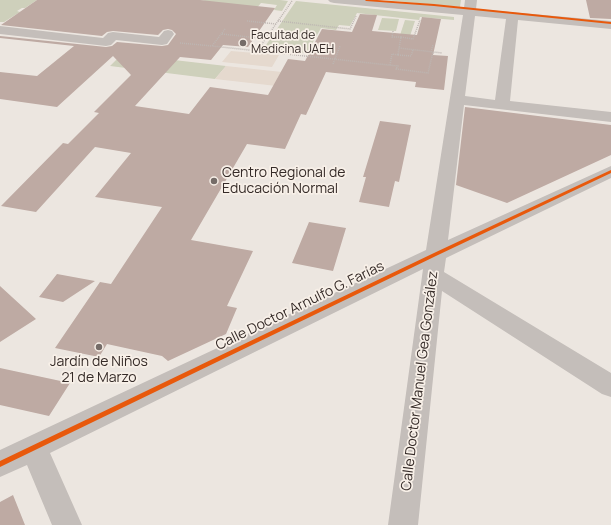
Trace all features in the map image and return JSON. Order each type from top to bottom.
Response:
[{"type":"street","points":[[334,0],[470,6],[512,16],[611,25]]},
{"type":"street","name":"Calle Doctor Manuel Gea González","points":[[403,525],[434,264],[470,6]]},
{"type":"street","points":[[502,105],[512,16]]},
{"type":"street","points":[[0,30],[106,42],[113,36],[165,38]]},
{"type":"street","points":[[456,100],[611,117]]},
{"type":"street","name":"Calle Doctor Arnulfo G. Farías","points":[[0,464],[434,264],[611,171]]},
{"type":"street","points":[[434,264],[611,386]]},
{"type":"street","points":[[34,448],[67,525]]},
{"type":"path","points":[[257,51],[292,1]]},
{"type":"path","points":[[278,21],[350,30],[356,16],[359,16]]},
{"type":"path","points":[[393,31],[392,36],[414,39],[421,17]]},
{"type":"path","points":[[247,21],[276,24]]},
{"type":"path","points":[[212,46],[225,29]]},
{"type":"path","points":[[221,34],[266,39]]},
{"type":"path","points":[[398,55],[401,37]]},
{"type":"path","points":[[165,38],[212,46],[398,66],[396,70],[428,73],[433,45]]},
{"type":"path","points":[[333,64],[340,46]]},
{"type":"path","points":[[399,48],[442,53]]},
{"type":"path","points":[[390,65],[392,54],[411,56],[413,50]]},
{"type":"green space","points":[[0,0],[37,0],[25,8],[17,11],[20,12],[4,22],[0,22]]},
{"type":"green space","points":[[200,0],[288,1],[282,11],[274,10],[277,5],[261,3],[255,10]]},
{"type":"green space","points":[[384,0],[461,0],[460,7]]},
{"type":"green space","points":[[296,1],[454,17],[454,20],[420,17],[419,20],[357,13],[350,26],[339,25],[336,30],[321,28],[312,44],[335,47],[331,56],[264,48]]},
{"type":"green space","points":[[382,18],[399,19],[396,31],[378,30]]},
{"type":"green space","points":[[405,20],[415,21],[410,36],[400,35]]},
{"type":"green space","points":[[122,54],[226,66],[215,79],[110,66]]},
{"type":"shaded area","points":[[231,51],[279,55],[272,67],[222,62]]},
{"type":"shaded area","points":[[226,66],[310,75],[303,89],[215,79]]},
{"type":"building","points":[[37,0],[200,0],[275,8],[248,47],[223,45],[211,60],[180,57],[135,106],[189,114],[210,87],[268,95],[288,59],[305,61],[322,29],[352,32],[360,14],[377,15],[372,31],[417,35],[422,17],[441,19],[433,55],[448,56],[444,90],[415,87],[416,82],[326,72],[306,115],[301,114],[285,149],[247,144],[191,240],[253,251],[227,306],[237,308],[226,334],[168,361],[162,356],[107,344],[99,357],[55,348],[100,282],[111,284],[162,207],[95,197],[131,153],[95,147],[36,212],[1,206],[63,143],[68,144],[99,113],[94,112],[131,75],[113,56],[57,107],[0,99],[0,72],[37,76],[74,46],[0,38],[0,36],[106,47],[112,46],[117,42],[162,46],[168,45],[176,34],[172,30],[168,29],[163,30],[158,35],[113,31],[107,32],[102,36],[1,25]]},
{"type":"building","points":[[586,0],[611,0],[611,19],[590,18]]},
{"type":"building","points":[[465,107],[611,125],[611,155],[507,203],[456,185]]},
{"type":"building","points":[[380,121],[411,125],[399,182],[395,181],[389,207],[359,202],[366,177],[363,177]]},
{"type":"building","points":[[309,222],[346,228],[333,271],[292,263]]},
{"type":"building","points":[[57,274],[95,281],[63,302],[39,297]]},
{"type":"building","points":[[0,286],[36,319],[0,342]]},
{"type":"building","points":[[0,368],[70,383],[49,416],[0,405]]},
{"type":"building","points":[[13,495],[25,525],[0,525],[0,502]]},
{"type":"cycle path","points":[[366,0],[434,5],[611,23]]},
{"type":"cycle path","points":[[0,464],[611,171]]},
{"type":"place","name":"Facultad de Medicina UAEH","points":[[243,43]]},
{"type":"place","name":"Centro Regional de Educación Normal","points":[[214,181]]},
{"type":"place","name":"Jardín de Niños 21 de Marzo","points":[[99,347]]}]
